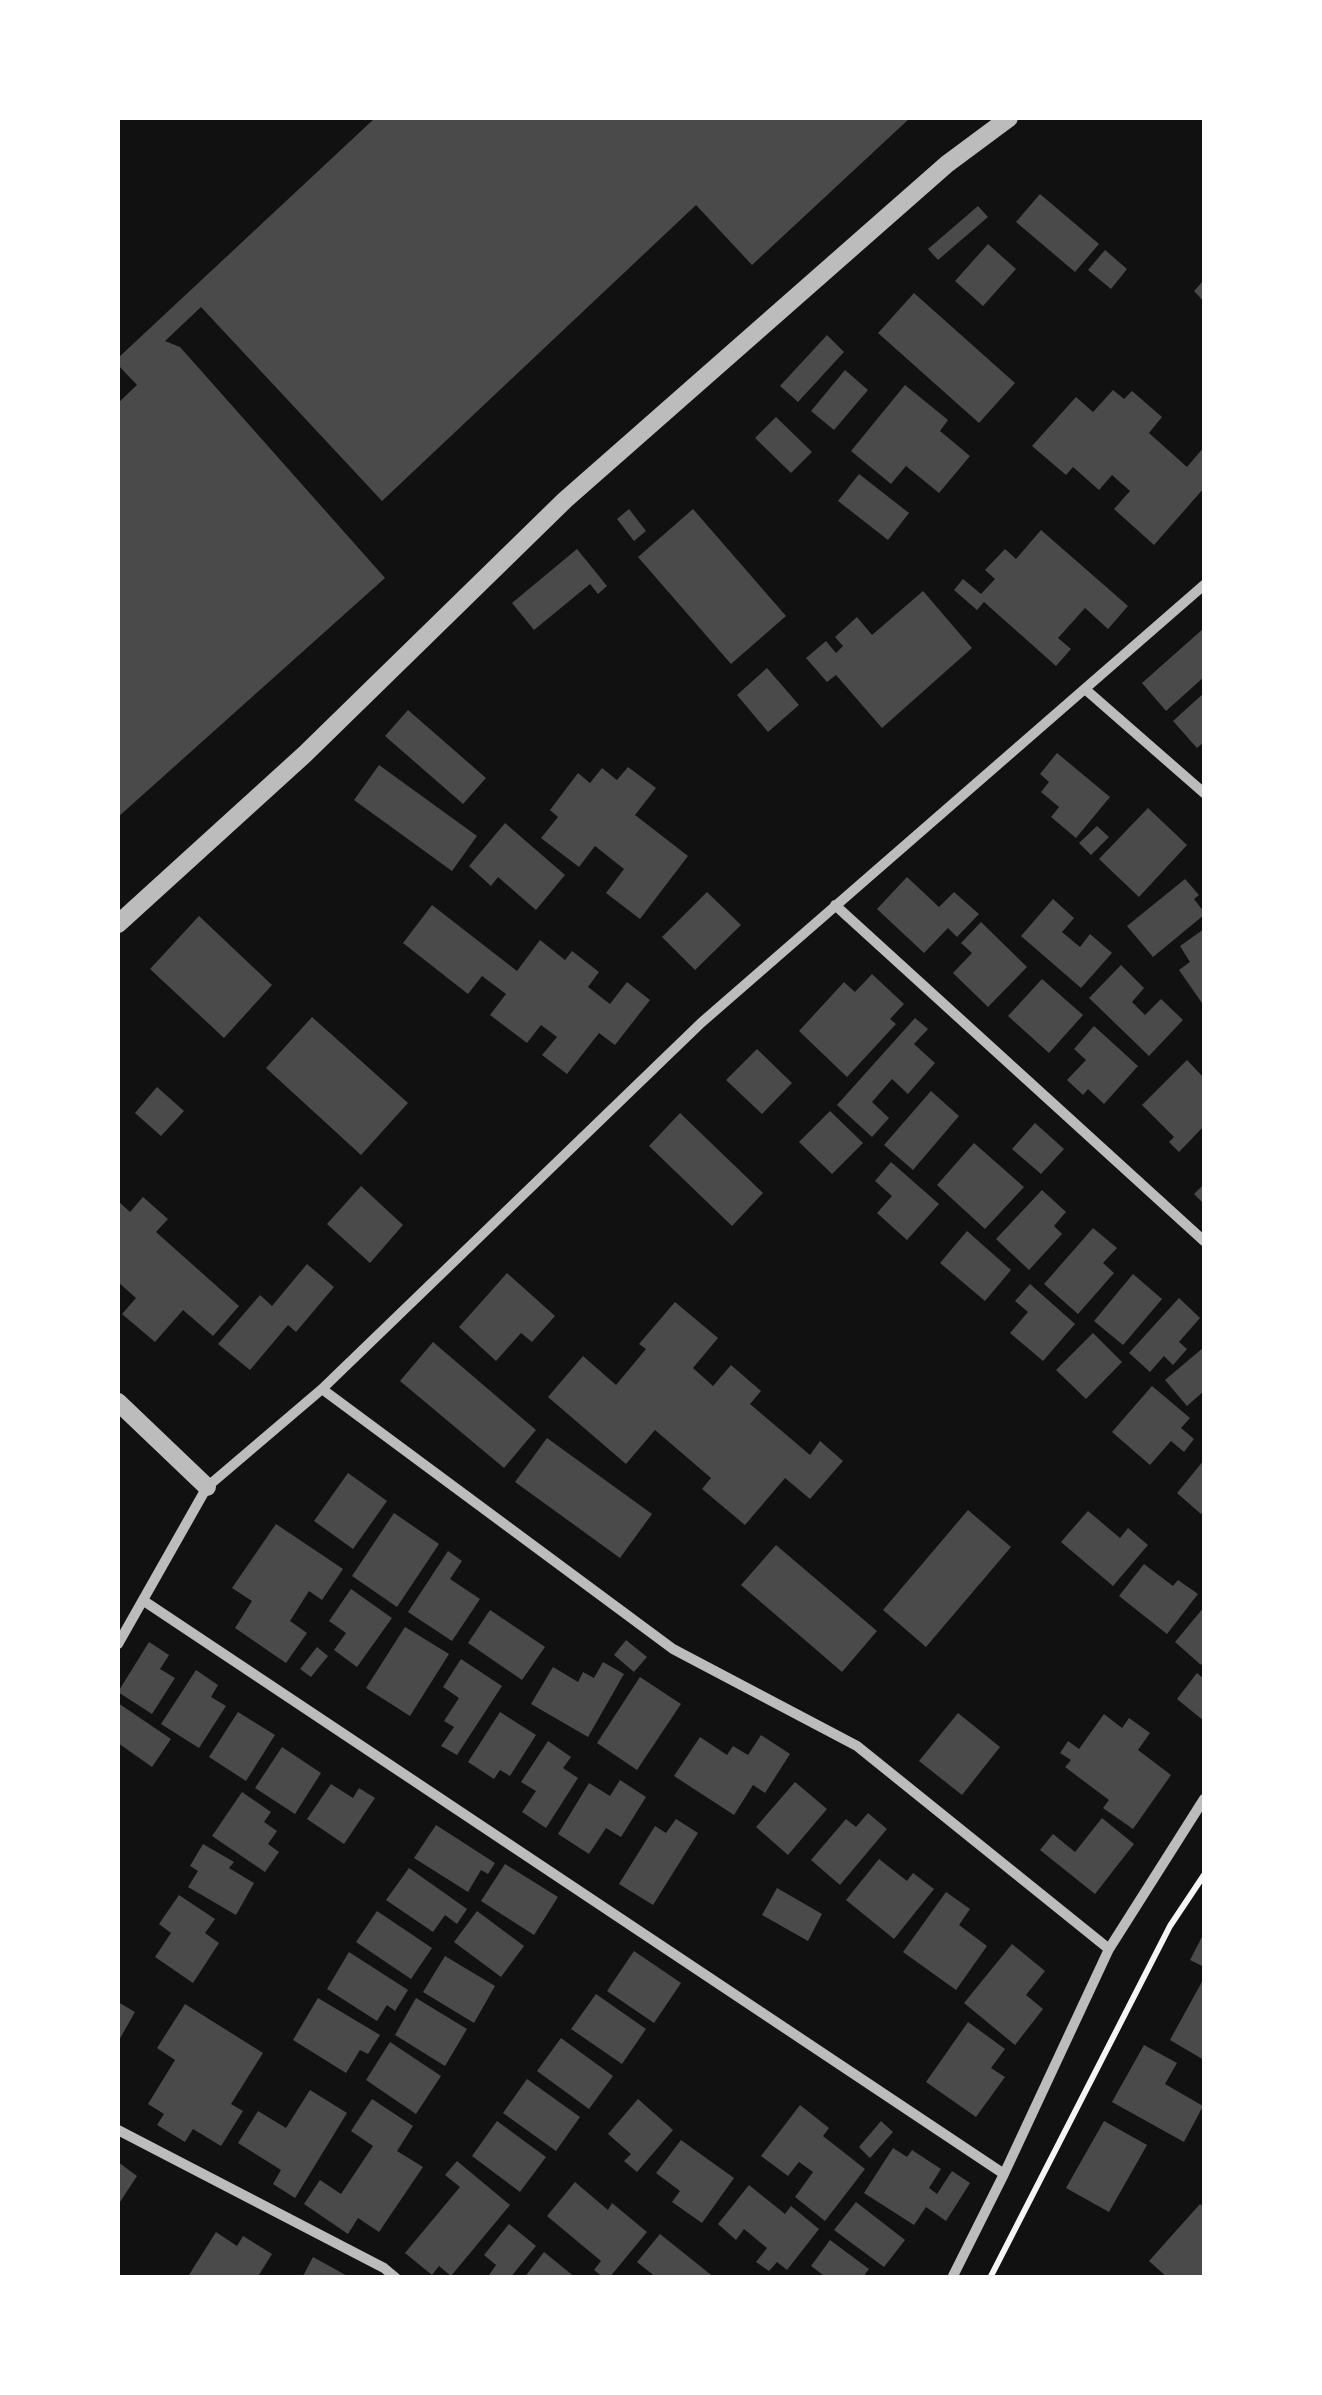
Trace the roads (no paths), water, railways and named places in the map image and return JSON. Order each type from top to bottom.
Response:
[{"type":"street","points":[[118,924],[305,754],[565,500],[947,164],[1009,118]]},
{"type":"street","points":[[118,1644],[207,1486],[322,1389],[701,1023],[1204,585]]},
{"type":"street","points":[[1086,689],[1204,793]]},
{"type":"street","points":[[835,905],[1204,1242]]},
{"type":"street","points":[[322,1389],[673,1649],[857,1746],[1109,1949]]},
{"type":"street","points":[[118,1402],[207,1486]]},
{"type":"street","points":[[144,1601],[1004,2174]]},
{"type":"street","points":[[952,2278],[1109,1949],[1204,1799]]},
{"type":"street","points":[[118,2130],[384,2268],[396,2278]]}]
